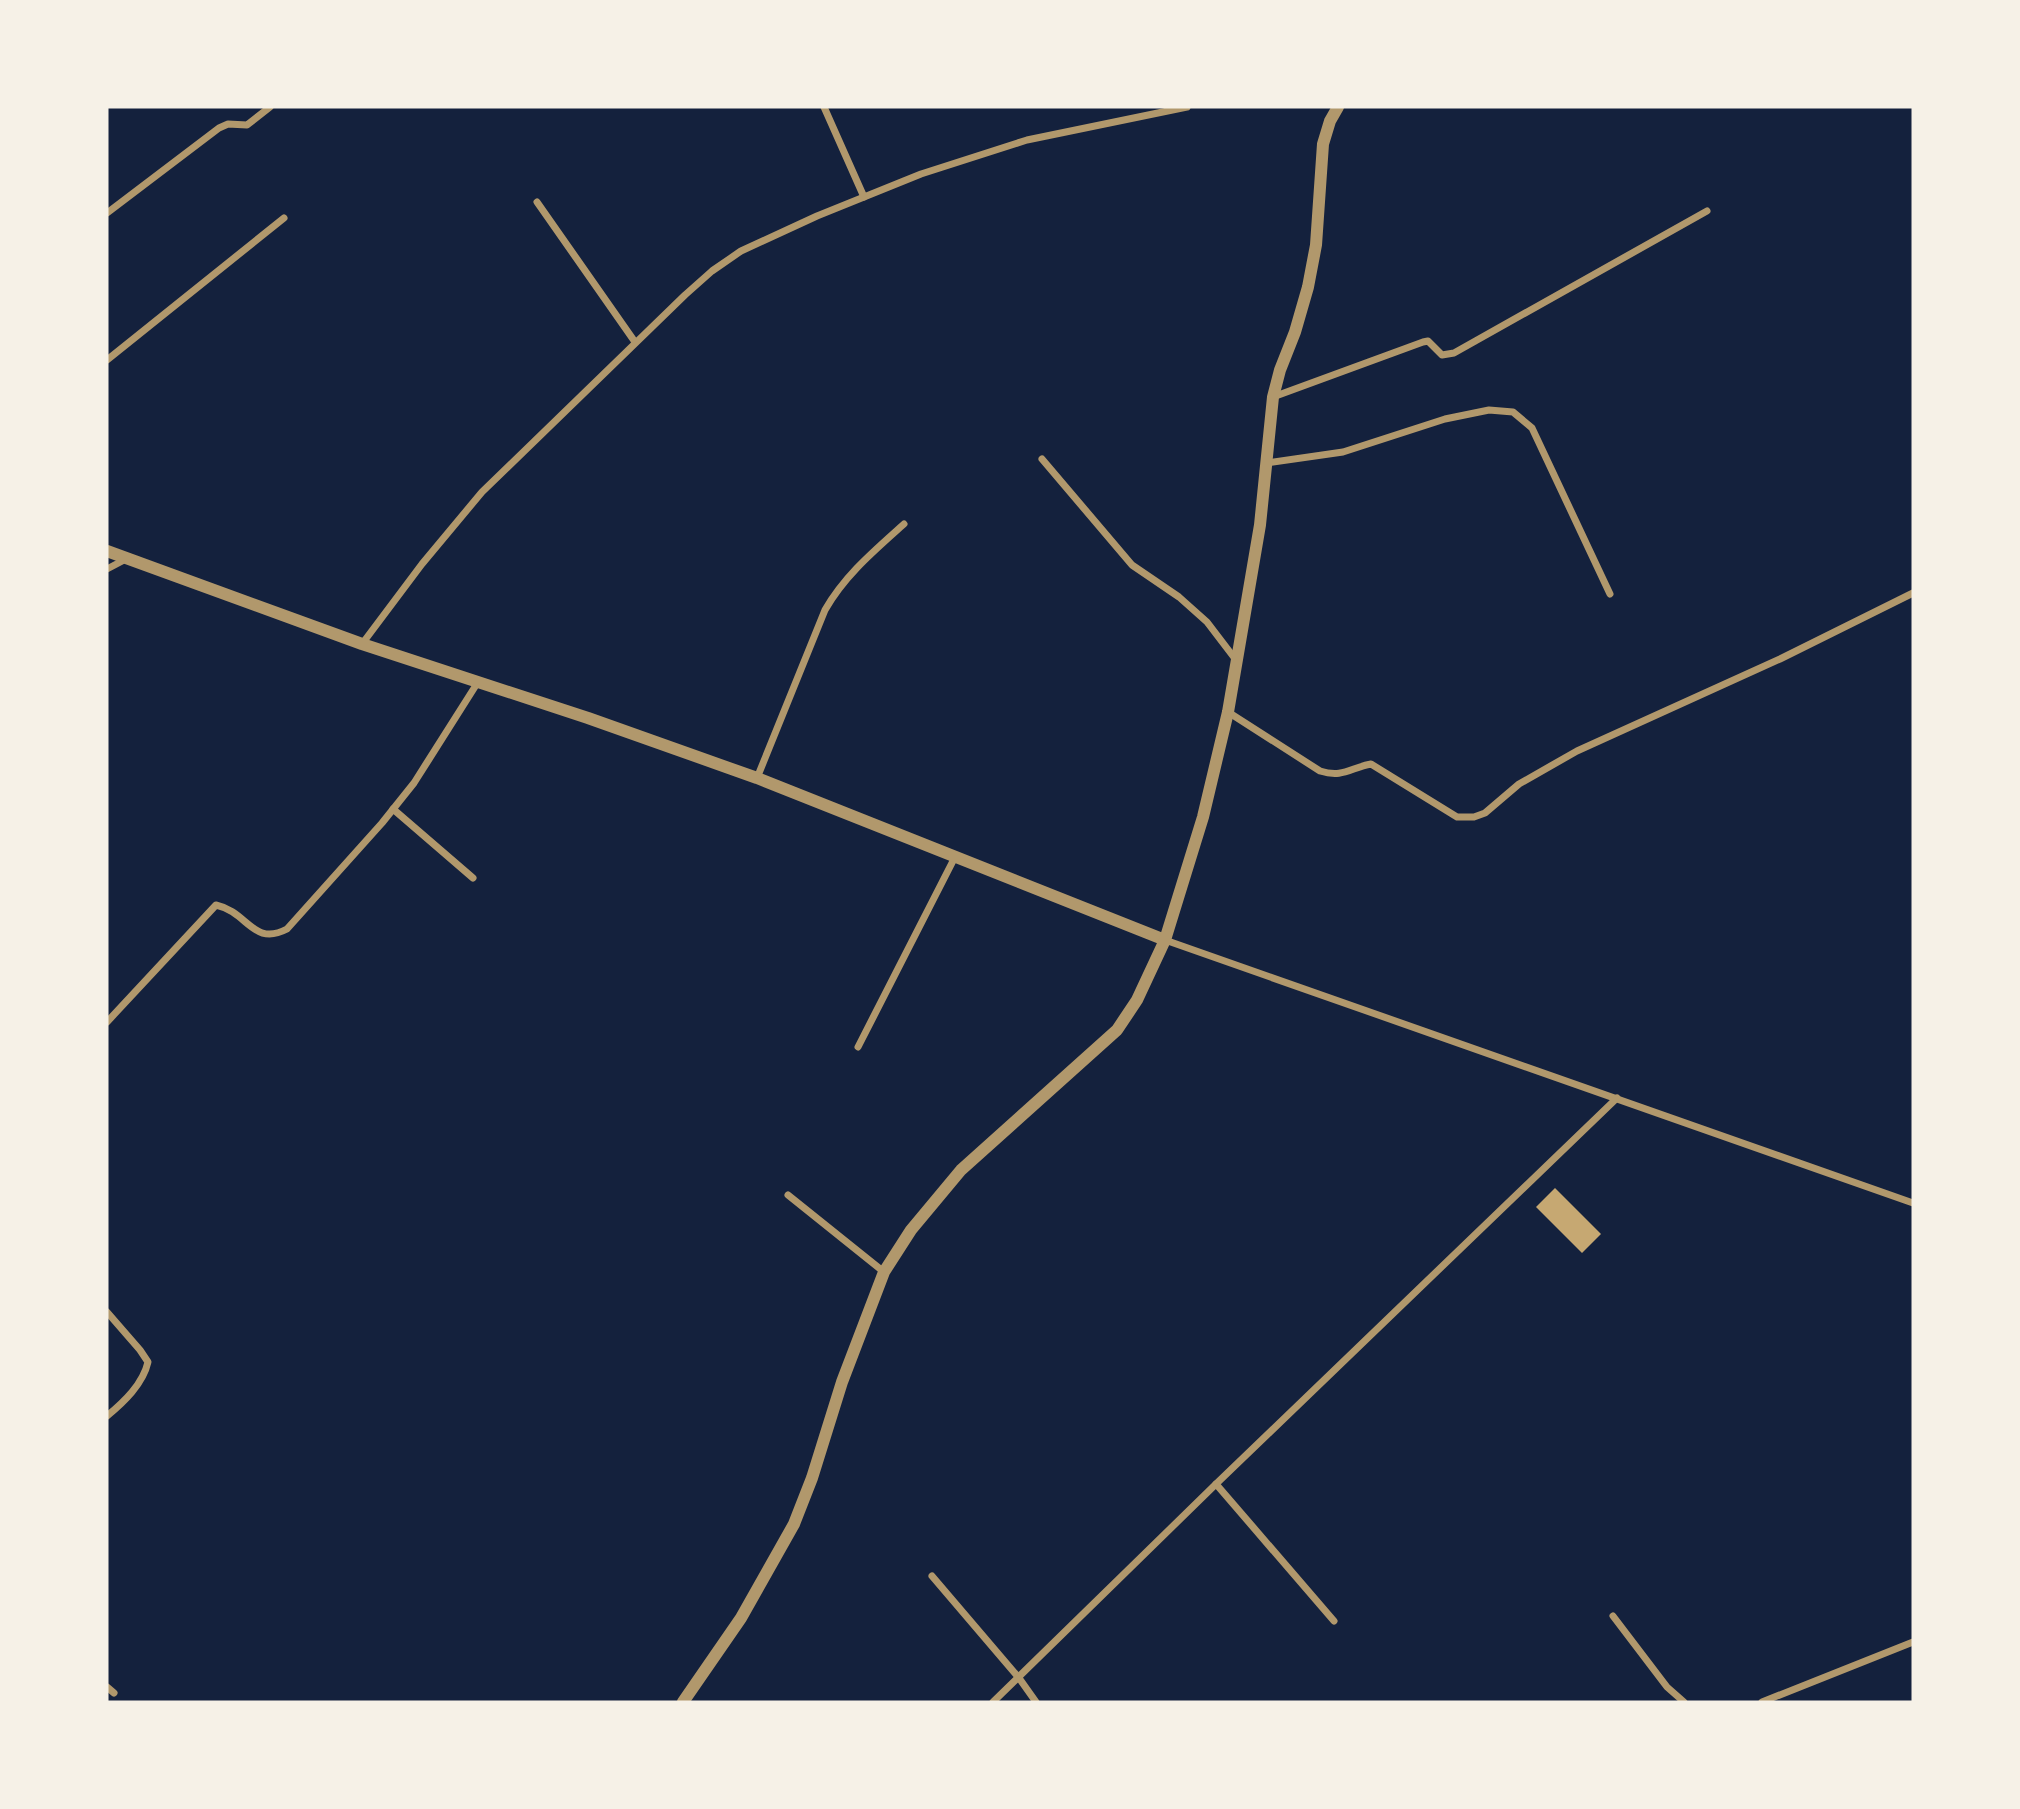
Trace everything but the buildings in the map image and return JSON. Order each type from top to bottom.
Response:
[{"type":"street","points":[[107,213],[219,128],[228,124],[247,125],[270,107]]},
{"type":"street","points":[[824,107],[864,197]]},
{"type":"street","points":[[362,644],[474,500],[635,342],[712,271],[741,251],[921,174],[1027,140],[1187,107]]},
{"type":"street","points":[[683,1702],[741,1618],[794,1524],[812,1478],[842,1382],[884,1272],[911,1230],[961,1170],[1117,1030],[1136,1000],[1165,940],[1203,817],[1228,712],[1260,525],[1273,397],[1308,286],[1316,245],[1323,144],[1336,107]]},
{"type":"street","points":[[537,202],[635,342]]},
{"type":"street","points":[[1273,397],[1423,342],[1428,341],[1443,355],[1454,354],[1707,211]]},
{"type":"street","points":[[107,360],[284,218]]},
{"type":"street","points":[[1267,463],[1343,452],[1445,419],[1489,410],[1513,412],[1532,428],[1610,594]]},
{"type":"street","points":[[1042,458],[1132,565],[1178,597],[1207,622],[1237,660]]},
{"type":"street","points":[[757,778],[825,610],[837,589],[904,524]]},
{"type":"street","points":[[107,551],[362,644],[757,778],[1165,940],[1913,1203]]},
{"type":"street","points":[[107,569],[126,558]]},
{"type":"street","points":[[1228,712],[1320,771],[1332,775],[1343,774],[1371,764],[1449,813],[1465,818],[1474,817],[1485,813],[1519,785],[1566,757],[1780,659],[1913,593]]},
{"type":"street","points":[[107,1022],[216,905],[226,908],[263,934],[273,936],[287,929],[394,809],[414,783],[478,682]]},
{"type":"street","points":[[394,809],[473,878]]},
{"type":"street","points":[[858,1047],[955,857]]},
{"type":"street","points":[[993,1702],[1216,1483],[1617,1098]]},
{"type":"street","points":[[788,1195],[884,1272]]},
{"type":"street","points":[[107,1312],[148,1363],[136,1387],[107,1416]]},
{"type":"street","points":[[1216,1483],[1334,1621]]},
{"type":"street","points":[[932,1576],[1019,1678],[1036,1702]]},
{"type":"street","points":[[1613,1616],[1667,1687],[1684,1702]]},
{"type":"street","points":[[1762,1702],[1913,1642]]},
{"type":"street","points":[[107,1687],[114,1693]]}]
